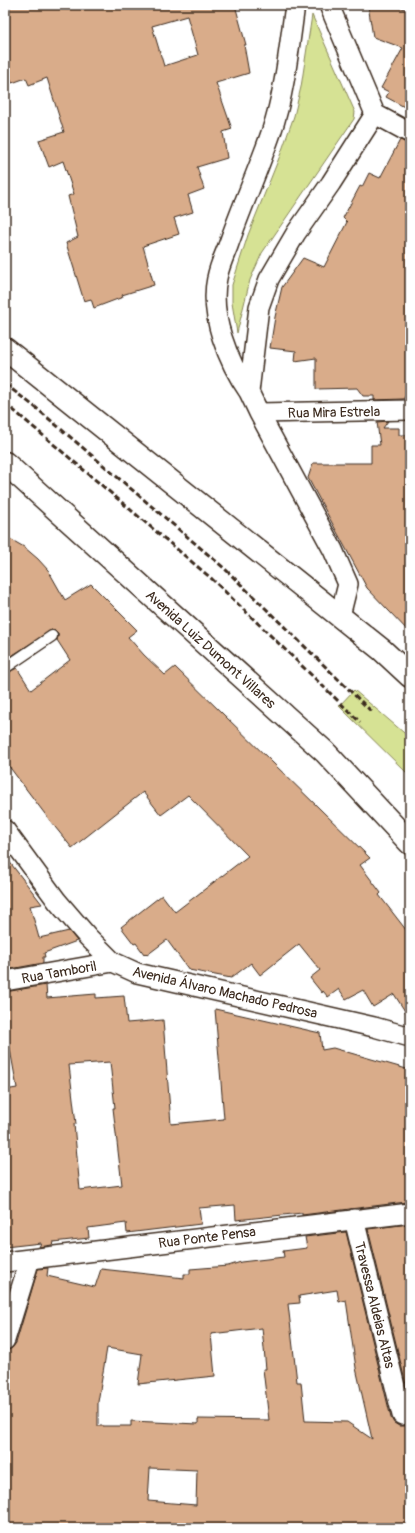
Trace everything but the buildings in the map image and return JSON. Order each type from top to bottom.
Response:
[{"type":"main road","points":[[5,349],[340,616],[382,650],[410,676]]},
{"type":"main road","name":"Avenida Luiz Dumont Villares","points":[[5,463],[325,752],[410,843]]},
{"type":"street","points":[[295,5],[280,103],[272,132],[249,189],[217,277],[215,298],[219,326],[227,353],[333,550],[348,584],[340,616]]},
{"type":"street","points":[[329,5],[375,114],[410,133]]},
{"type":"street","points":[[249,392],[258,307],[268,280],[296,233],[375,114]]},
{"type":"street","name":"Rua Mira Estrela","points":[[259,413],[410,410]]},
{"type":"street","name":"Avenida Álvaro Machado Pedrosa","points":[[5,830],[57,901],[88,938],[112,962],[137,973],[374,1027],[410,1037]]},
{"type":"street","name":"Rua Tamboril","points":[[5,982],[112,962]]},
{"type":"street","name":"Rua Ponte Pensa","points":[[5,1262],[410,1213]]},
{"type":"street","name":"Travessa Aldeias Altas","points":[[354,1219],[402,1415]]},
{"type":"street","points":[[5,1340],[30,1259]]},
{"type":"lane","points":[[5,668],[52,636]]},
{"type":"green space","points":[[312,15],[355,112],[354,119],[262,253],[250,280],[237,333],[232,303],[232,285],[248,235],[281,153],[294,116],[301,87]]},
{"type":"green space","points":[[354,690],[410,738],[410,776],[339,706]]},
{"type":"railway","points":[[5,384],[35,407],[224,568],[373,713]]},
{"type":"railway","points":[[5,403],[212,579],[360,722]]}]
